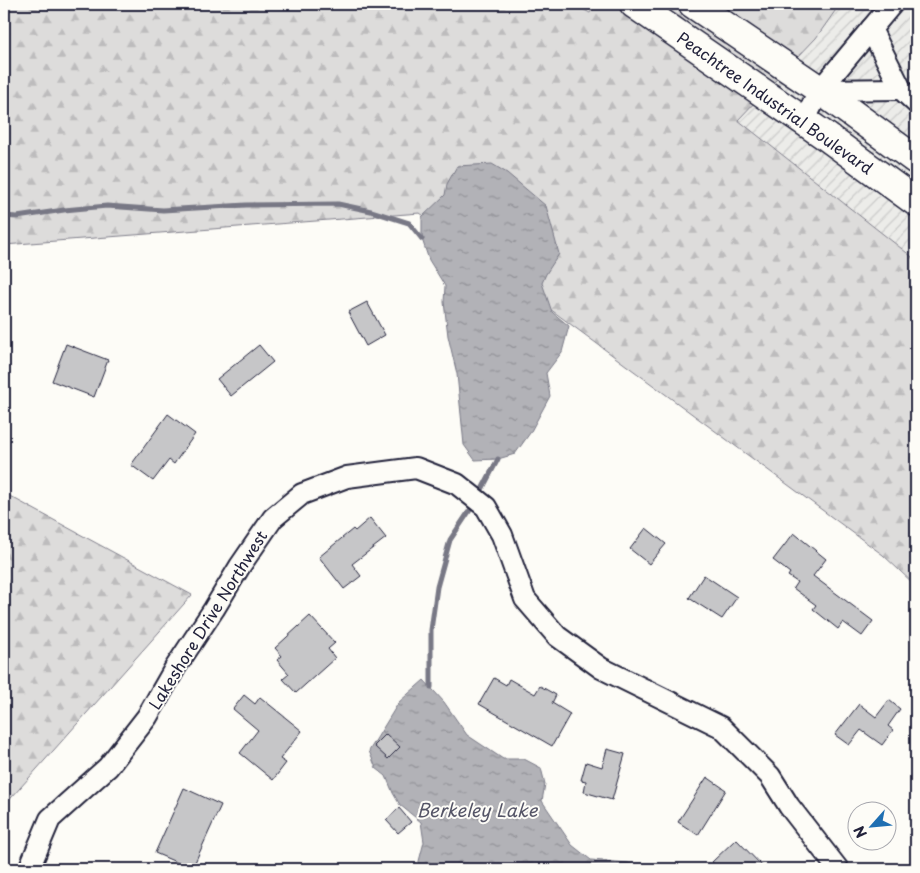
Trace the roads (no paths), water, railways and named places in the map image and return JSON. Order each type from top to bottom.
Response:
[{"type":"highway","name":"Peachtree Industrial Boulevard","points":[[634,4],[804,121],[916,202]]},
{"type":"highway","points":[[693,4],[820,90],[916,160]]},
{"type":"street","points":[[804,121],[820,90],[892,4]]},
{"type":"street","points":[[871,29],[901,89],[916,103]]},
{"type":"street","points":[[820,90],[901,89]]},
{"type":"street","name":"Lakeshore Drive Northwest","points":[[32,869],[32,864],[50,819],[108,766],[146,718],[175,668],[273,518],[302,494],[347,477],[416,468],[457,484],[486,507],[502,536],[525,599],[557,636],[601,668],[721,727],[770,776],[789,806],[838,869]]},
{"type":"water","points":[[492,164],[507,173],[546,206],[559,254],[542,283],[552,312],[569,326],[562,352],[546,373],[550,396],[530,433],[515,454],[498,459],[475,460],[464,445],[457,374],[448,336],[444,302],[445,286],[429,260],[422,239],[422,217],[445,195],[447,184],[457,166]]},
{"type":"water","name":"Berkeley Lake","points":[[424,680],[444,702],[467,735],[503,759],[524,759],[541,768],[545,784],[542,801],[572,845],[591,860],[628,863],[647,869],[389,869],[418,865],[424,842],[421,822],[400,805],[386,776],[376,768],[369,751],[399,702]]},
{"type":"waterway","points":[[4,216],[17,217],[107,206],[163,210],[246,205],[338,204],[371,211],[409,223],[422,239]]},
{"type":"waterway","points":[[478,497],[498,459]]},
{"type":"waterway","points":[[431,687],[431,630],[437,587],[450,540],[474,504]]}]
